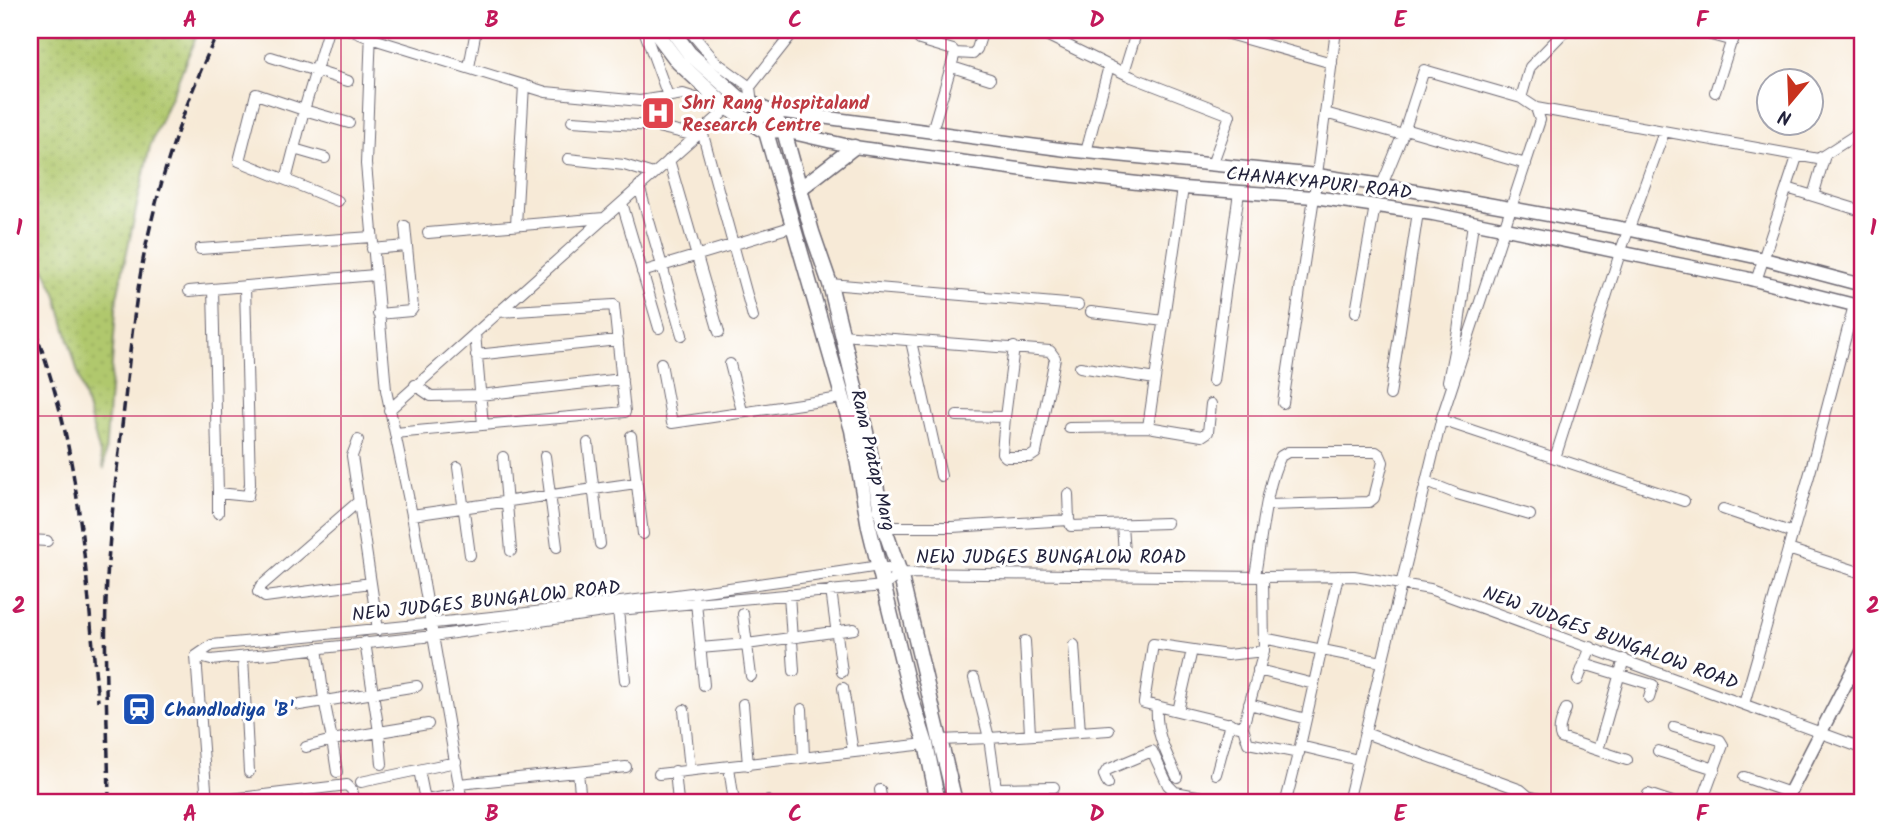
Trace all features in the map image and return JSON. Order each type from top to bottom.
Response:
[{"type":"main road","points":[[654,30],[678,62],[707,89],[733,102]]},
{"type":"main road","points":[[673,30],[689,53],[733,102],[766,132]]},
{"type":"main road","name":"Rana Pratap Marg","points":[[733,102],[752,104],[770,112],[784,131],[812,232],[830,284],[866,432],[884,527],[900,573],[933,742],[938,802]]},
{"type":"main road","name":"Rana Pratap Marg","points":[[766,132],[817,301],[841,398],[852,430],[869,527],[911,697],[933,742],[955,802]]},
{"type":"main road","points":[[801,188],[854,147]]},
{"type":"street","points":[[286,180],[328,30]]},
{"type":"street","points":[[350,30],[370,34],[546,92],[640,101],[683,94],[733,102]]},
{"type":"street","points":[[469,67],[476,30]]},
{"type":"street","points":[[644,30],[668,96]]},
{"type":"street","points":[[689,30],[716,62],[750,87]]},
{"type":"street","points":[[752,104],[750,87],[795,30]]},
{"type":"street","points":[[909,30],[920,40],[953,50],[955,53],[973,54],[983,30]]},
{"type":"street","points":[[1036,30],[1110,66],[1230,115],[1212,164]]},
{"type":"street","points":[[1124,72],[1137,30]]},
{"type":"street","points":[[1213,30],[1332,63]]},
{"type":"street","points":[[1283,403],[1336,30]]},
{"type":"street","points":[[1521,98],[1530,67],[1566,30]]},
{"type":"street","points":[[1693,30],[1732,41]]},
{"type":"street","points":[[1715,92],[1735,30]]},
{"type":"street","points":[[370,34],[366,164],[389,410],[412,515],[460,793]]},
{"type":"street","points":[[932,131],[955,53]]},
{"type":"street","points":[[271,57],[348,81]]},
{"type":"street","points":[[1086,152],[1110,66]]},
{"type":"street","points":[[952,67],[990,79]]},
{"type":"street","points":[[1382,185],[1404,132],[1424,70],[1521,98],[1536,108],[1797,157],[1818,159],[1854,136],[1862,124]]},
{"type":"street","points":[[516,225],[524,85]]},
{"type":"street","points":[[338,201],[239,161],[256,94],[349,123]]},
{"type":"street","points":[[389,410],[733,102]]},
{"type":"street","points":[[1441,420],[1540,120],[1536,108]]},
{"type":"street","points":[[752,122],[770,112],[784,112],[1086,152],[1317,175],[1630,230],[1764,259],[1862,285]]},
{"type":"street","points":[[1325,113],[1526,164]]},
{"type":"street","points":[[572,121],[653,126],[699,134]]},
{"type":"street","name":"CHANAKYAPURI ROAD","points":[[766,132],[784,131],[854,147],[1047,173],[1183,188],[1314,197],[1418,212],[1756,281],[1858,306]]},
{"type":"street","points":[[1555,458],[1620,253],[1664,132]]},
{"type":"street","points":[[699,134],[734,244],[753,317]]},
{"type":"street","points":[[294,149],[325,158]]},
{"type":"street","points":[[1813,196],[1825,155]]},
{"type":"street","points":[[1129,182],[1131,157]]},
{"type":"street","points":[[1756,281],[1797,157]]},
{"type":"street","points":[[568,159],[625,165],[653,174]]},
{"type":"street","points":[[669,160],[719,332]]},
{"type":"street","points":[[639,186],[682,335]]},
{"type":"street","points":[[1148,427],[1183,188]]},
{"type":"street","points":[[1787,188],[1862,211]]},
{"type":"street","points":[[1213,381],[1239,192]]},
{"type":"street","points":[[622,203],[660,328]]},
{"type":"street","points":[[1356,312],[1375,206]]},
{"type":"street","points":[[1390,395],[1418,212]]},
{"type":"street","points":[[428,233],[604,218]]},
{"type":"street","points":[[1348,802],[1441,420],[1458,331],[1473,223]]},
{"type":"street","points":[[379,314],[411,311],[413,308],[405,226]]},
{"type":"street","points":[[642,272],[794,226]]},
{"type":"street","points":[[200,248],[371,237]]},
{"type":"street","points":[[372,249],[406,246]]},
{"type":"street","points":[[189,292],[375,275]]},
{"type":"street","points":[[830,284],[1077,305]]},
{"type":"street","points":[[218,493],[248,496],[250,484],[246,286]]},
{"type":"street","points":[[213,289],[218,513]]},
{"type":"street","points":[[395,433],[625,412],[614,305],[498,312]]},
{"type":"street","points":[[1744,704],[1858,306]]},
{"type":"street","points":[[1091,312],[1164,321]]},
{"type":"street","points":[[474,333],[483,425]]},
{"type":"street","points":[[842,335],[1014,347],[1051,351],[1055,358],[1036,453],[1030,457],[1006,457],[1002,453],[1014,347]]},
{"type":"street","points":[[477,355],[618,340]]},
{"type":"street","points":[[911,341],[941,476]]},
{"type":"street","points":[[661,363],[672,423],[841,398]]},
{"type":"street","points":[[730,364],[742,411]]},
{"type":"street","points":[[1080,367],[1155,379]]},
{"type":"street","points":[[415,385],[431,396],[480,395],[622,380]]},
{"type":"street","points":[[1069,428],[1148,427],[1202,436],[1208,432],[1211,404]]},
{"type":"street","points":[[957,416],[1005,417]]},
{"type":"street","points":[[1441,420],[1684,501]]},
{"type":"street","points":[[631,436],[643,534]]},
{"type":"street","points":[[358,440],[352,456],[377,630]]},
{"type":"street","points":[[588,443],[600,544]]},
{"type":"street","points":[[1268,505],[1370,502],[1374,498],[1383,462],[1376,452],[1288,452],[1281,456],[1275,466],[1268,505],[1259,576],[1264,651],[1243,727],[1248,743],[1358,760]]},
{"type":"street","points":[[545,456],[557,547]]},
{"type":"street","points":[[503,457],[511,551]]},
{"type":"street","points":[[458,467],[470,555]]},
{"type":"street","points":[[1427,482],[1457,494],[1530,515]]},
{"type":"street","points":[[412,515],[636,483]]},
{"type":"street","points":[[1068,494],[1071,526],[1167,523]]},
{"type":"street","points":[[359,501],[260,587],[258,592],[265,597],[371,583]]},
{"type":"street","points":[[1723,509],[1793,533]]},
{"type":"street","points":[[884,527],[952,527],[1069,520]]},
{"type":"street","points":[[1122,524],[1124,554]]},
{"type":"street","points":[[30,540],[47,541]]},
{"type":"street","points":[[1788,549],[1862,573]]},
{"type":"street","name":"NEW JUDGES BUNGALOW ROAD","points":[[196,656],[212,645],[377,630],[730,590],[880,566],[900,573],[1354,576],[1430,589],[1862,748]]},
{"type":"street","points":[[355,802],[352,790],[347,785],[207,802],[196,656],[211,660],[243,657],[433,636],[618,610],[884,586],[900,573]]},
{"type":"street","points":[[1286,802],[1338,576]]},
{"type":"street","points":[[831,590],[842,672]]},
{"type":"street","points":[[789,594],[794,671]]},
{"type":"street","points":[[696,602],[704,685]]},
{"type":"street","points":[[618,610],[625,680]]},
{"type":"street","points":[[743,614],[751,676]]},
{"type":"street","points":[[700,648],[854,629]]},
{"type":"street","points":[[1263,638],[1382,662]]},
{"type":"street","points":[[1025,641],[1030,734]]},
{"type":"street","points":[[365,642],[382,764]]},
{"type":"street","points":[[1243,727],[1143,703],[1153,644],[1227,655],[1264,651]]},
{"type":"street","points":[[1074,645],[1080,733]]},
{"type":"street","points":[[1578,680],[1591,647]]},
{"type":"street","points":[[317,649],[337,772]]},
{"type":"street","points":[[1178,711],[1192,650]]},
{"type":"street","points":[[1744,776],[1787,797],[1862,652]]},
{"type":"street","points":[[243,657],[248,772]]},
{"type":"street","points":[[1598,750],[1624,659]]},
{"type":"street","points":[[1584,664],[1653,685]]},
{"type":"street","points":[[1258,670],[1314,684]]},
{"type":"street","points":[[1649,698],[1658,672]]},
{"type":"street","points":[[974,678],[989,738],[998,802]]},
{"type":"street","points":[[300,705],[417,686]]},
{"type":"street","points":[[843,688],[853,752]]},
{"type":"street","points":[[743,704],[748,765]]},
{"type":"street","points":[[1249,704],[1306,719]]},
{"type":"street","points":[[1157,706],[1156,724],[1177,777]]},
{"type":"street","points":[[802,709],[804,757]]},
{"type":"street","points":[[1566,709],[1560,726],[1561,738],[1627,760]]},
{"type":"street","points":[[684,710],[690,769]]},
{"type":"street","points":[[1216,774],[1230,723]]},
{"type":"street","points":[[306,747],[428,724]]},
{"type":"street","points":[[1674,727],[1720,740],[1723,745],[1702,802]]},
{"type":"street","points":[[659,774],[933,742],[1109,730]]},
{"type":"street","points":[[1365,733],[1521,790],[1526,799],[1550,802]]},
{"type":"street","points":[[1108,783],[1104,775],[1107,770],[1152,751],[1168,785],[1175,792],[1230,802]]},
{"type":"street","points":[[1658,751],[1715,769]]},
{"type":"street","points":[[361,782],[456,762]]},
{"type":"street","points":[[414,802],[578,772],[626,767]]},
{"type":"street","points":[[729,767],[734,802]]},
{"type":"street","points":[[419,770],[425,800]]},
{"type":"street","points":[[675,771],[678,802]]},
{"type":"street","points":[[578,772],[581,802]]},
{"type":"street","points":[[996,788],[1054,787]]},
{"type":"street","points":[[880,790],[881,802]]},
{"type":"street","points":[[1648,794],[1672,802]]},
{"type":"green space","points":[[30,30],[199,30],[150,146],[117,297],[104,469],[56,293],[30,239]]},
{"type":"railway","points":[[109,802],[105,651],[107,578],[136,299],[149,230],[165,171],[195,85],[219,30]]},
{"type":"railway","points":[[30,315],[57,399],[71,461],[85,564],[98,701]]},
{"type":"place","name":"Shri Rang Hospitaland Research Centre","points":[[658,113]]},
{"type":"place","name":"Chandlodiya 'B'","points":[[139,709]]}]
